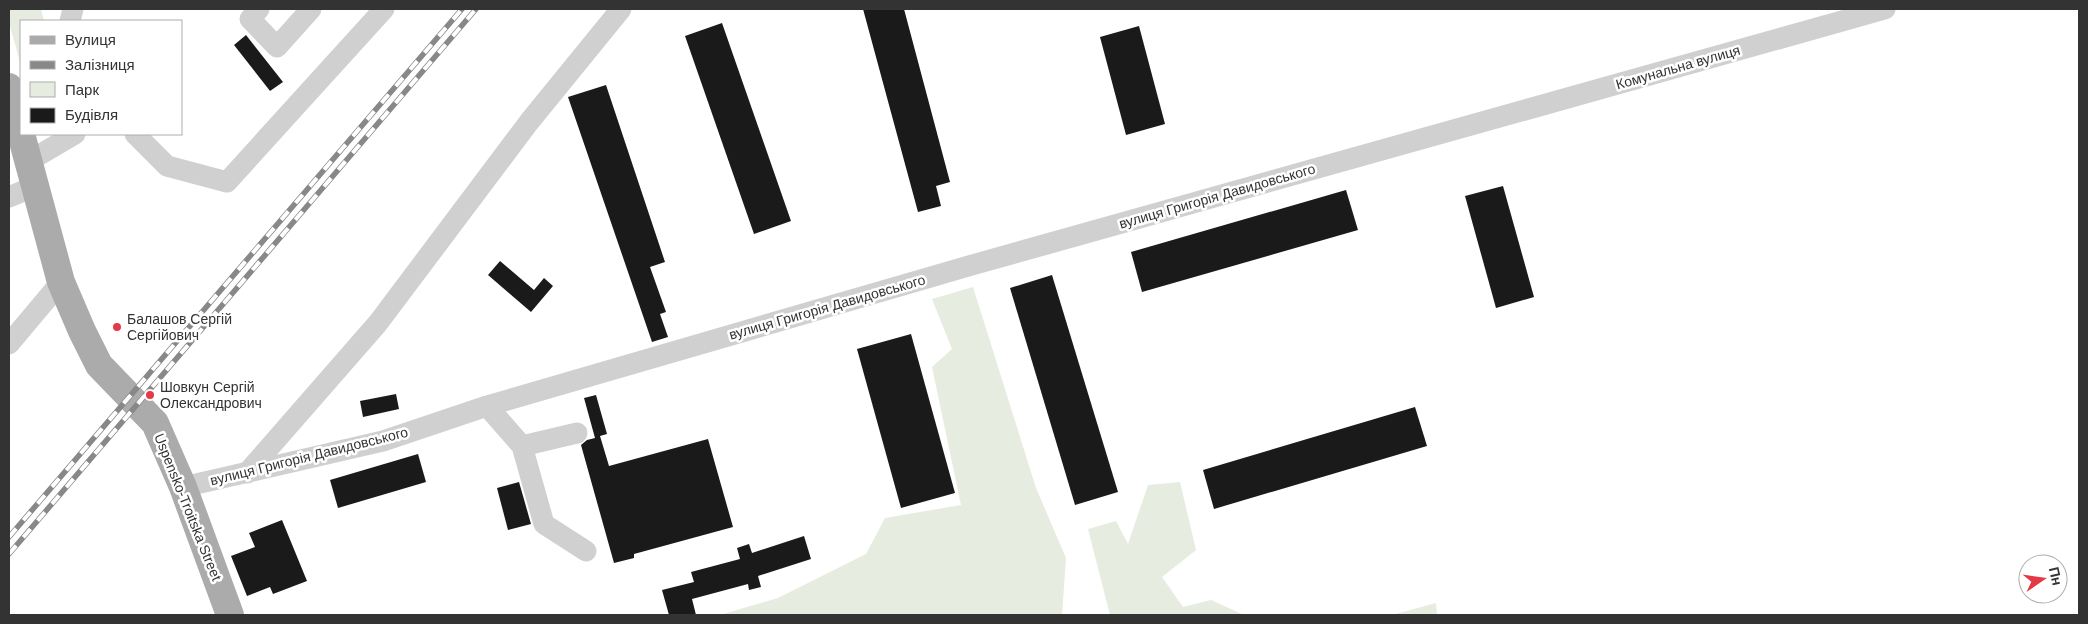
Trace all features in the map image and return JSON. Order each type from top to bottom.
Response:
[{"type":"main road","name":"Uspensko-Troitska Street","points":[[9,87],[20,125]]},
{"type":"main road","name":"Uspensko-Troitska Street","points":[[22,135],[61,282],[82,331],[99,365],[155,423],[183,487],[230,615]]},
{"type":"street","points":[[259,9],[250,19],[277,47],[311,9]]},
{"type":"street","points":[[137,135],[167,166],[227,182],[384,9]]},
{"type":"street","points":[[247,473],[378,323],[529,122],[621,9]]},
{"type":"street","name":"Комунальна вулиця","points":[[1471,126],[1885,9]]},
{"type":"street","name":"вулиця Григорія Давидовського","points":[[183,487],[383,441],[487,406],[981,262],[1471,126]]},
{"type":"street","points":[[9,198],[32,173],[74,135]]},
{"type":"street","points":[[9,344],[61,282]]},
{"type":"street","points":[[487,406],[522,446],[544,524],[586,551]]},
{"type":"street","points":[[522,446],[577,433]]},
{"type":"green space","points":[[9,9],[41,9],[44,20],[20,20],[20,62],[9,23]]},
{"type":"green space","points":[[973,287],[1036,488],[1066,558],[1062,615],[720,615],[778,598],[866,554],[885,518],[961,505],[932,367],[952,349],[932,299]]},
{"type":"green space","points":[[1180,482],[1196,550],[1162,577],[1183,607],[1211,600],[1244,615],[1110,615],[1088,529],[1116,521],[1128,544],[1148,485]]},
{"type":"green space","points":[[1436,603],[1437,615],[1392,615]]},
{"type":"building","points":[[863,9],[904,9],[950,182],[936,186],[941,206],[918,212]]},
{"type":"building","points":[[722,23],[791,221],[754,234],[685,36]]},
{"type":"building","points":[[1139,26],[1165,124],[1126,135],[1100,37]]},
{"type":"building","points":[[246,35],[283,82],[270,91],[234,45]]},
{"type":"building","points":[[606,85],[665,262],[650,267],[666,312],[660,314],[668,337],[652,342],[568,97]]},
{"type":"building","points":[[1503,186],[1534,297],[1496,308],[1465,196]]},
{"type":"building","points":[[1346,190],[1358,230],[1142,292],[1131,252]]},
{"type":"building","points":[[500,261],[534,290],[544,278],[553,286],[531,312],[488,275]]},
{"type":"building","points":[[1052,275],[1118,492],[1075,505],[1010,288]]},
{"type":"building","points":[[911,334],[955,493],[901,508],[857,349]]},
{"type":"building","points":[[396,394],[399,409],[363,417],[360,401]]},
{"type":"building","points":[[596,395],[607,434],[600,436],[609,466],[708,439],[733,527],[634,554],[634,558],[614,563],[581,445],[587,440],[595,438],[584,398]]},
{"type":"building","points":[[1415,407],[1427,446],[1214,509],[1203,470]]},
{"type":"building","points":[[418,454],[426,482],[338,508],[330,480]]},
{"type":"building","points":[[519,482],[531,524],[508,530],[497,488]]},
{"type":"building","points":[[282,520],[307,581],[273,594],[270,587],[247,596],[231,556],[255,547],[249,533]]},
{"type":"building","points":[[804,536],[811,559],[758,576],[761,587],[749,590],[748,584],[692,599],[696,615],[669,615],[662,590],[694,582],[691,572],[740,559],[737,548],[749,544],[752,553]]},
{"type":"railway","points":[[9,537],[462,9]]},
{"type":"railway","points":[[9,554],[476,9]]},
{"type":"place","name":"Балашов Сергій Сергійович","points":[[117,327]]},
{"type":"place","name":"Шовкун Сергій Олександрович","points":[[150,395]]}]
